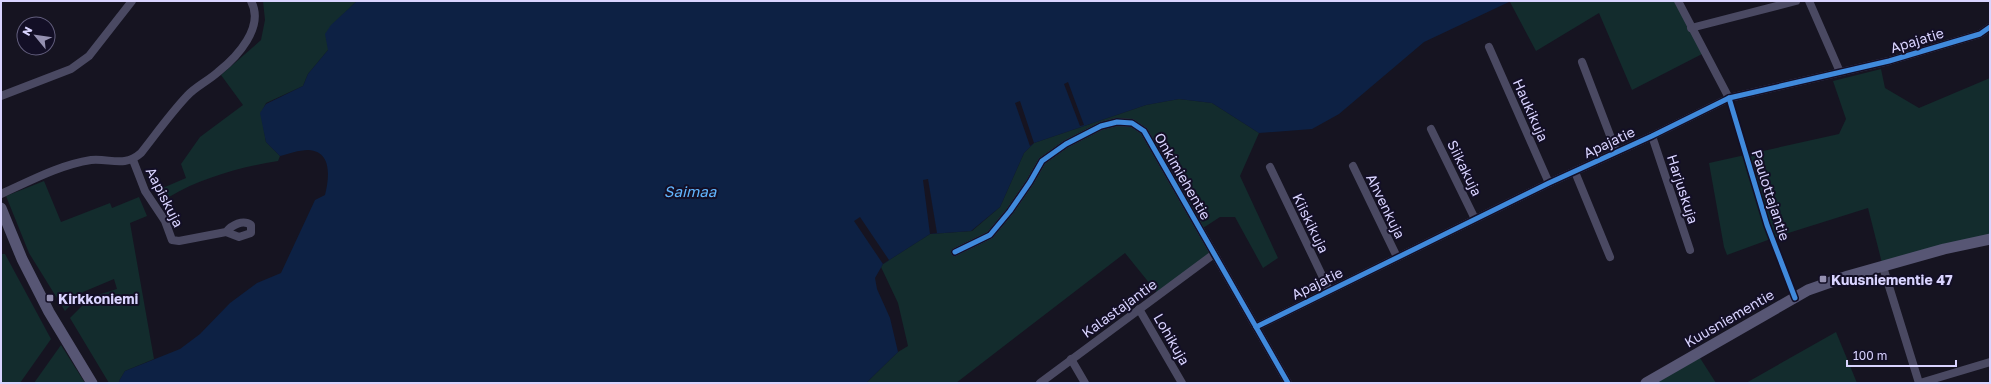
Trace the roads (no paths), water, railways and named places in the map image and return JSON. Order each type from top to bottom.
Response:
[{"type":"street","points":[[1,96],[71,70],[89,56],[132,1]]},
{"type":"street","points":[[1,194],[50,171],[91,160],[122,162],[133,160],[141,153],[188,95],[219,72],[249,40],[255,25],[254,7],[251,1]]},
{"type":"street","points":[[1678,1],[1729,98]]},
{"type":"street","points":[[1691,28],[1796,1]]},
{"type":"street","points":[[1809,1],[1840,72]]},
{"type":"street","name":"Apajatie","points":[[1256,327],[1549,183],[1652,136],[1729,98],[1888,61],[1980,34],[1990,27]]},
{"type":"street","name":"Haukikuja","points":[[1489,47],[1549,183]]},
{"type":"street","points":[[1582,62],[1616,152]]},
{"type":"street","name":"Onkimiehentie","points":[[955,252],[990,235],[1010,211],[1030,182],[1042,161],[1066,144],[1101,126],[1117,122],[1132,123],[1144,131],[1288,383]]},
{"type":"street","name":"Siikakuja","points":[[1431,129],[1475,219]]},
{"type":"street","name":"Harjuskuja","points":[[1652,136],[1690,250]]},
{"type":"street","name":"Aapiskuja","points":[[133,160],[145,191],[165,221],[172,240],[179,241],[226,232]]},
{"type":"street","name":"Kiiskikuja","points":[[1270,166],[1329,290]]},
{"type":"street","name":"Ahvenkuja","points":[[1353,166],[1397,257]]},
{"type":"street","points":[[1575,172],[1610,257]]},
{"type":"street","points":[[1,208],[22,259],[49,312],[92,383]]},
{"type":"street","name":"Kuusniementie","points":[[1646,383],[1808,290],[1944,249],[1990,239]]},
{"type":"street","name":"Kalastajantie","points":[[1040,383],[1214,254]]},
{"type":"street","points":[[1883,267],[1920,383],[1990,362]]},
{"type":"street","name":"Lohikuja","points":[[1139,309],[1182,383]]},
{"type":"street","points":[[1071,359],[1085,383]]},
{"type":"water","name":"Saimaa","points":[[357,1],[1511,1],[1424,42],[1339,114],[1312,129],[1259,133],[1212,103],[1179,99],[1146,105],[1034,143],[1024,153],[1000,207],[971,231],[930,234],[883,264],[875,278],[877,289],[890,318],[898,352],[866,383],[120,383],[119,381],[125,371],[180,349],[200,334],[230,303],[257,283],[281,273],[315,200],[325,195],[328,174],[325,160],[322,155],[316,152],[305,150],[280,156],[266,142],[260,113],[266,104],[303,86],[308,74],[328,50],[325,34],[331,25]]},
{"type":"place","name":"Kuusniementie 47","points":[[1823,279]]},
{"type":"place","name":"Kirkkoniemi","points":[[50,298]]}]
